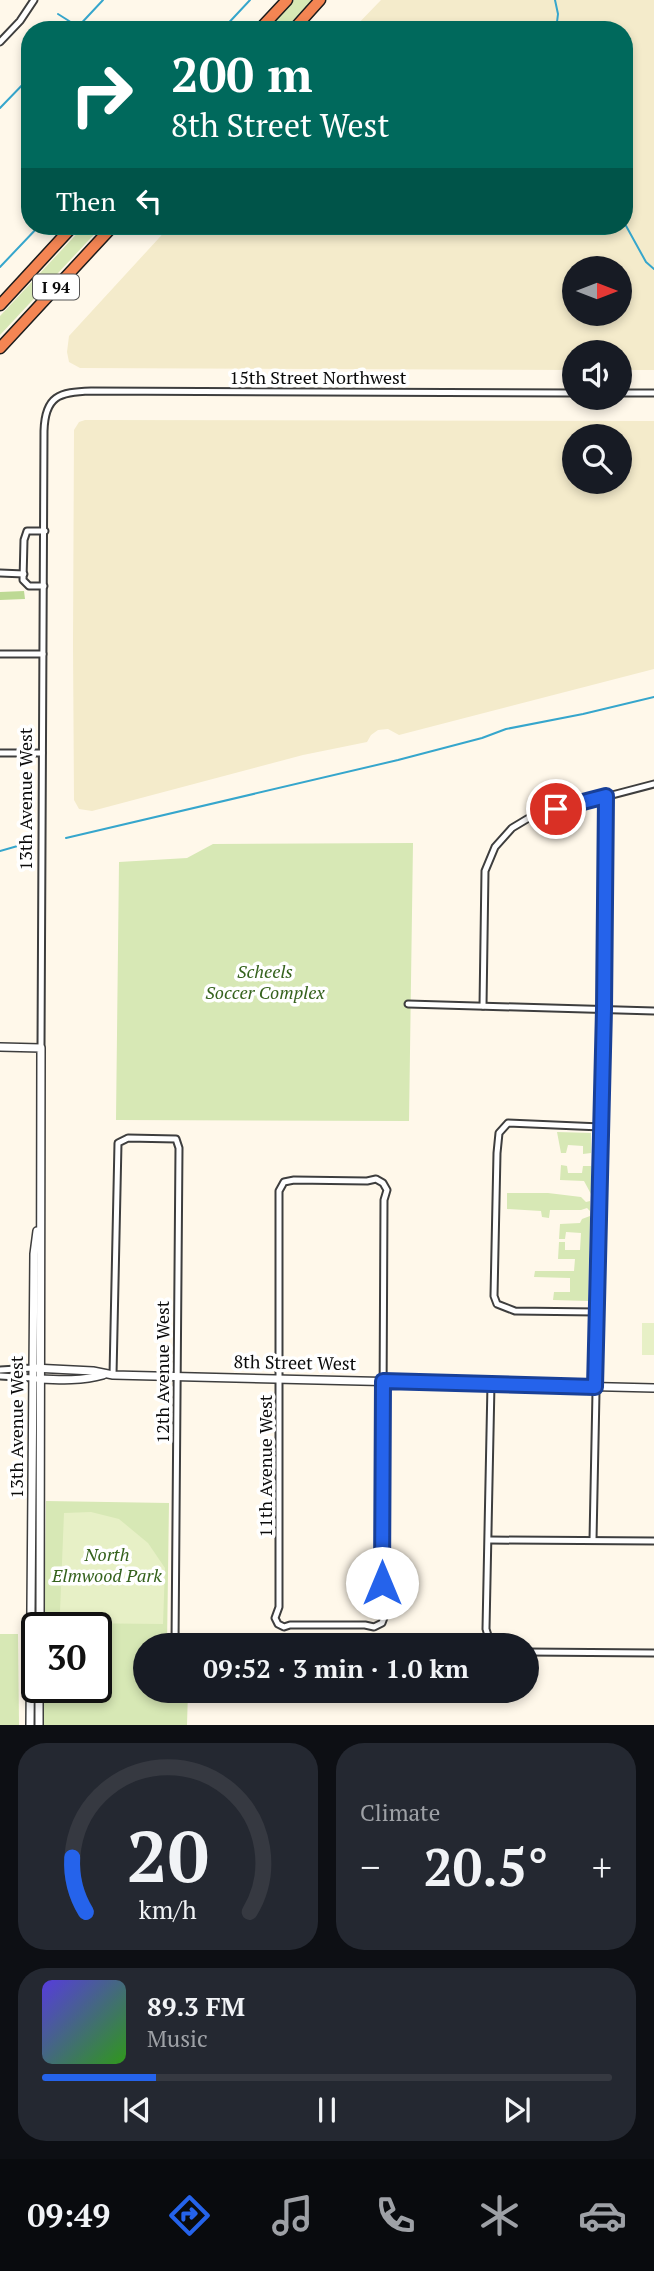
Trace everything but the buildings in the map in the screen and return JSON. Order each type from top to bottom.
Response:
[{"type":"highway","points":[[267,21],[287,0]]},
{"type":"highway","points":[[301,21],[320,0]]},
{"type":"highway","name":"I 94","points":[[0,305],[65,235]]},
{"type":"highway","name":"I 94","points":[[0,348],[105,235]]},
{"type":"street","points":[[0,42],[20,21],[34,0]]},
{"type":"street","name":"15th Street Northwest","points":[[63,394],[91,391],[562,393]]},
{"type":"street","points":[[632,393],[654,393]]},
{"type":"street","name":"13th Avenue West","points":[[30,1725],[42,1254],[44,418],[52,400],[63,394]]},
{"type":"street","points":[[44,586],[25,585],[24,574],[25,534],[45,531]]},
{"type":"street","points":[[0,573],[24,574]]},
{"type":"street","points":[[0,654],[43,654]]},
{"type":"street","points":[[0,753],[43,753]]},
{"type":"street","points":[[482,1006],[485,871],[495,846],[512,828],[532,816],[654,784]]},
{"type":"street","points":[[593,1540],[606,796]]},
{"type":"street","points":[[408,1004],[654,1011]]},
{"type":"street","points":[[0,1047],[41,1048]]},
{"type":"street","points":[[596,1312],[514,1311],[498,1304],[494,1296],[497,1153],[499,1133],[503,1127],[516,1122],[601,1127]]},
{"type":"street","name":"12th Avenue West","points":[[113,1375],[118,1143],[128,1138],[176,1139],[179,1148],[175,1633]]},
{"type":"street","name":"11th Avenue West","points":[[376,1180],[383,1183],[387,1190],[384,1200],[383,1381],[382,1623],[374,1627],[284,1627],[278,1624],[275,1618],[279,1607],[279,1191],[284,1182],[376,1180]]},
{"type":"street","name":"8th Street West","points":[[0,1370],[38,1368],[93,1371],[113,1375],[654,1388]]},
{"type":"street","name":"8th Street West","points":[[0,1376],[37,1379],[93,1378],[104,1374]]},
{"type":"street","name":"13th Avenue West","points":[[37,1379],[40,1612]]},
{"type":"street","points":[[487,1633],[491,1384]]},
{"type":"street","points":[[489,1540],[654,1541]]},
{"type":"street","points":[[539,1652],[654,1653]]},
{"type":"street","points":[[39,1703],[39,1725]]},
{"type":"shaded area","points":[[381,0],[654,0],[654,370],[632,370],[632,340],[562,340],[562,370],[80,368],[69,362],[69,336],[162,235],[633,235],[633,21],[361,21]]},
{"type":"shaded area","points":[[85,420],[654,421],[654,669],[399,735],[388,729],[378,730],[367,742],[303,755],[92,811],[79,809],[74,800],[74,430],[79,422]]},
{"type":"green space","points":[[294,0],[312,0],[292,21],[274,21]]},
{"type":"green space","points":[[76,235],[94,235],[0,335],[0,316]]},
{"type":"green space","points":[[24,591],[25,599],[0,600],[0,592]]},
{"type":"green space","name":"Scheels Soccer Complex","points":[[413,843],[409,1121],[116,1120],[119,862],[187,858],[213,844]]},
{"type":"green space","points":[[557,1132],[591,1133],[591,1153],[583,1154],[583,1146],[568,1145],[566,1153],[561,1153]]},
{"type":"green space","points":[[561,1165],[567,1166],[568,1173],[582,1173],[583,1166],[591,1166],[591,1194],[584,1181],[560,1180]]},
{"type":"green space","points":[[507,1193],[548,1193],[581,1197],[586,1202],[590,1201],[590,1211],[587,1208],[550,1210],[549,1218],[542,1217],[541,1211],[507,1209]]},
{"type":"green space","points":[[590,1216],[588,1301],[553,1300],[554,1292],[570,1292],[570,1278],[534,1277],[535,1271],[574,1271],[575,1259],[558,1259],[559,1242],[565,1242],[565,1250],[580,1250],[581,1233],[566,1232],[565,1239],[559,1239],[560,1224],[580,1223],[582,1219]]},
{"type":"green space","points":[[642,1323],[654,1323],[654,1355],[642,1355]]},
{"type":"green space","name":"North Elmwood Park","points":[[46,1501],[169,1503],[167,1633],[133,1633],[133,1703],[188,1703],[187,1725],[43,1725],[44,1703],[112,1703],[112,1612],[44,1612]]},
{"type":"green space","points":[[91,1512],[119,1519],[148,1543],[165,1568],[163,1624],[112,1623],[112,1612],[60,1612],[64,1513]]},
{"type":"green space","points":[[0,1634],[18,1634],[19,1725],[0,1725]]},
{"type":"waterway","points":[[83,21],[103,0]]},
{"type":"waterway","points":[[230,21],[250,0]]},
{"type":"waterway","points":[[555,0],[557,21]]},
{"type":"waterway","points":[[58,14],[69,21]]},
{"type":"waterway","points":[[0,108],[21,86]]},
{"type":"waterway","points":[[0,267],[30,235]]},
{"type":"waterway","points":[[631,235],[646,262],[654,269]]},
{"type":"waterway","points":[[66,838],[398,760],[506,729],[654,697]]},
{"type":"waterway","points":[[0,851],[28,843]]},
{"type":"route","points":[[382,1583],[383,1381],[595,1387],[606,796],[556,809]]}]
